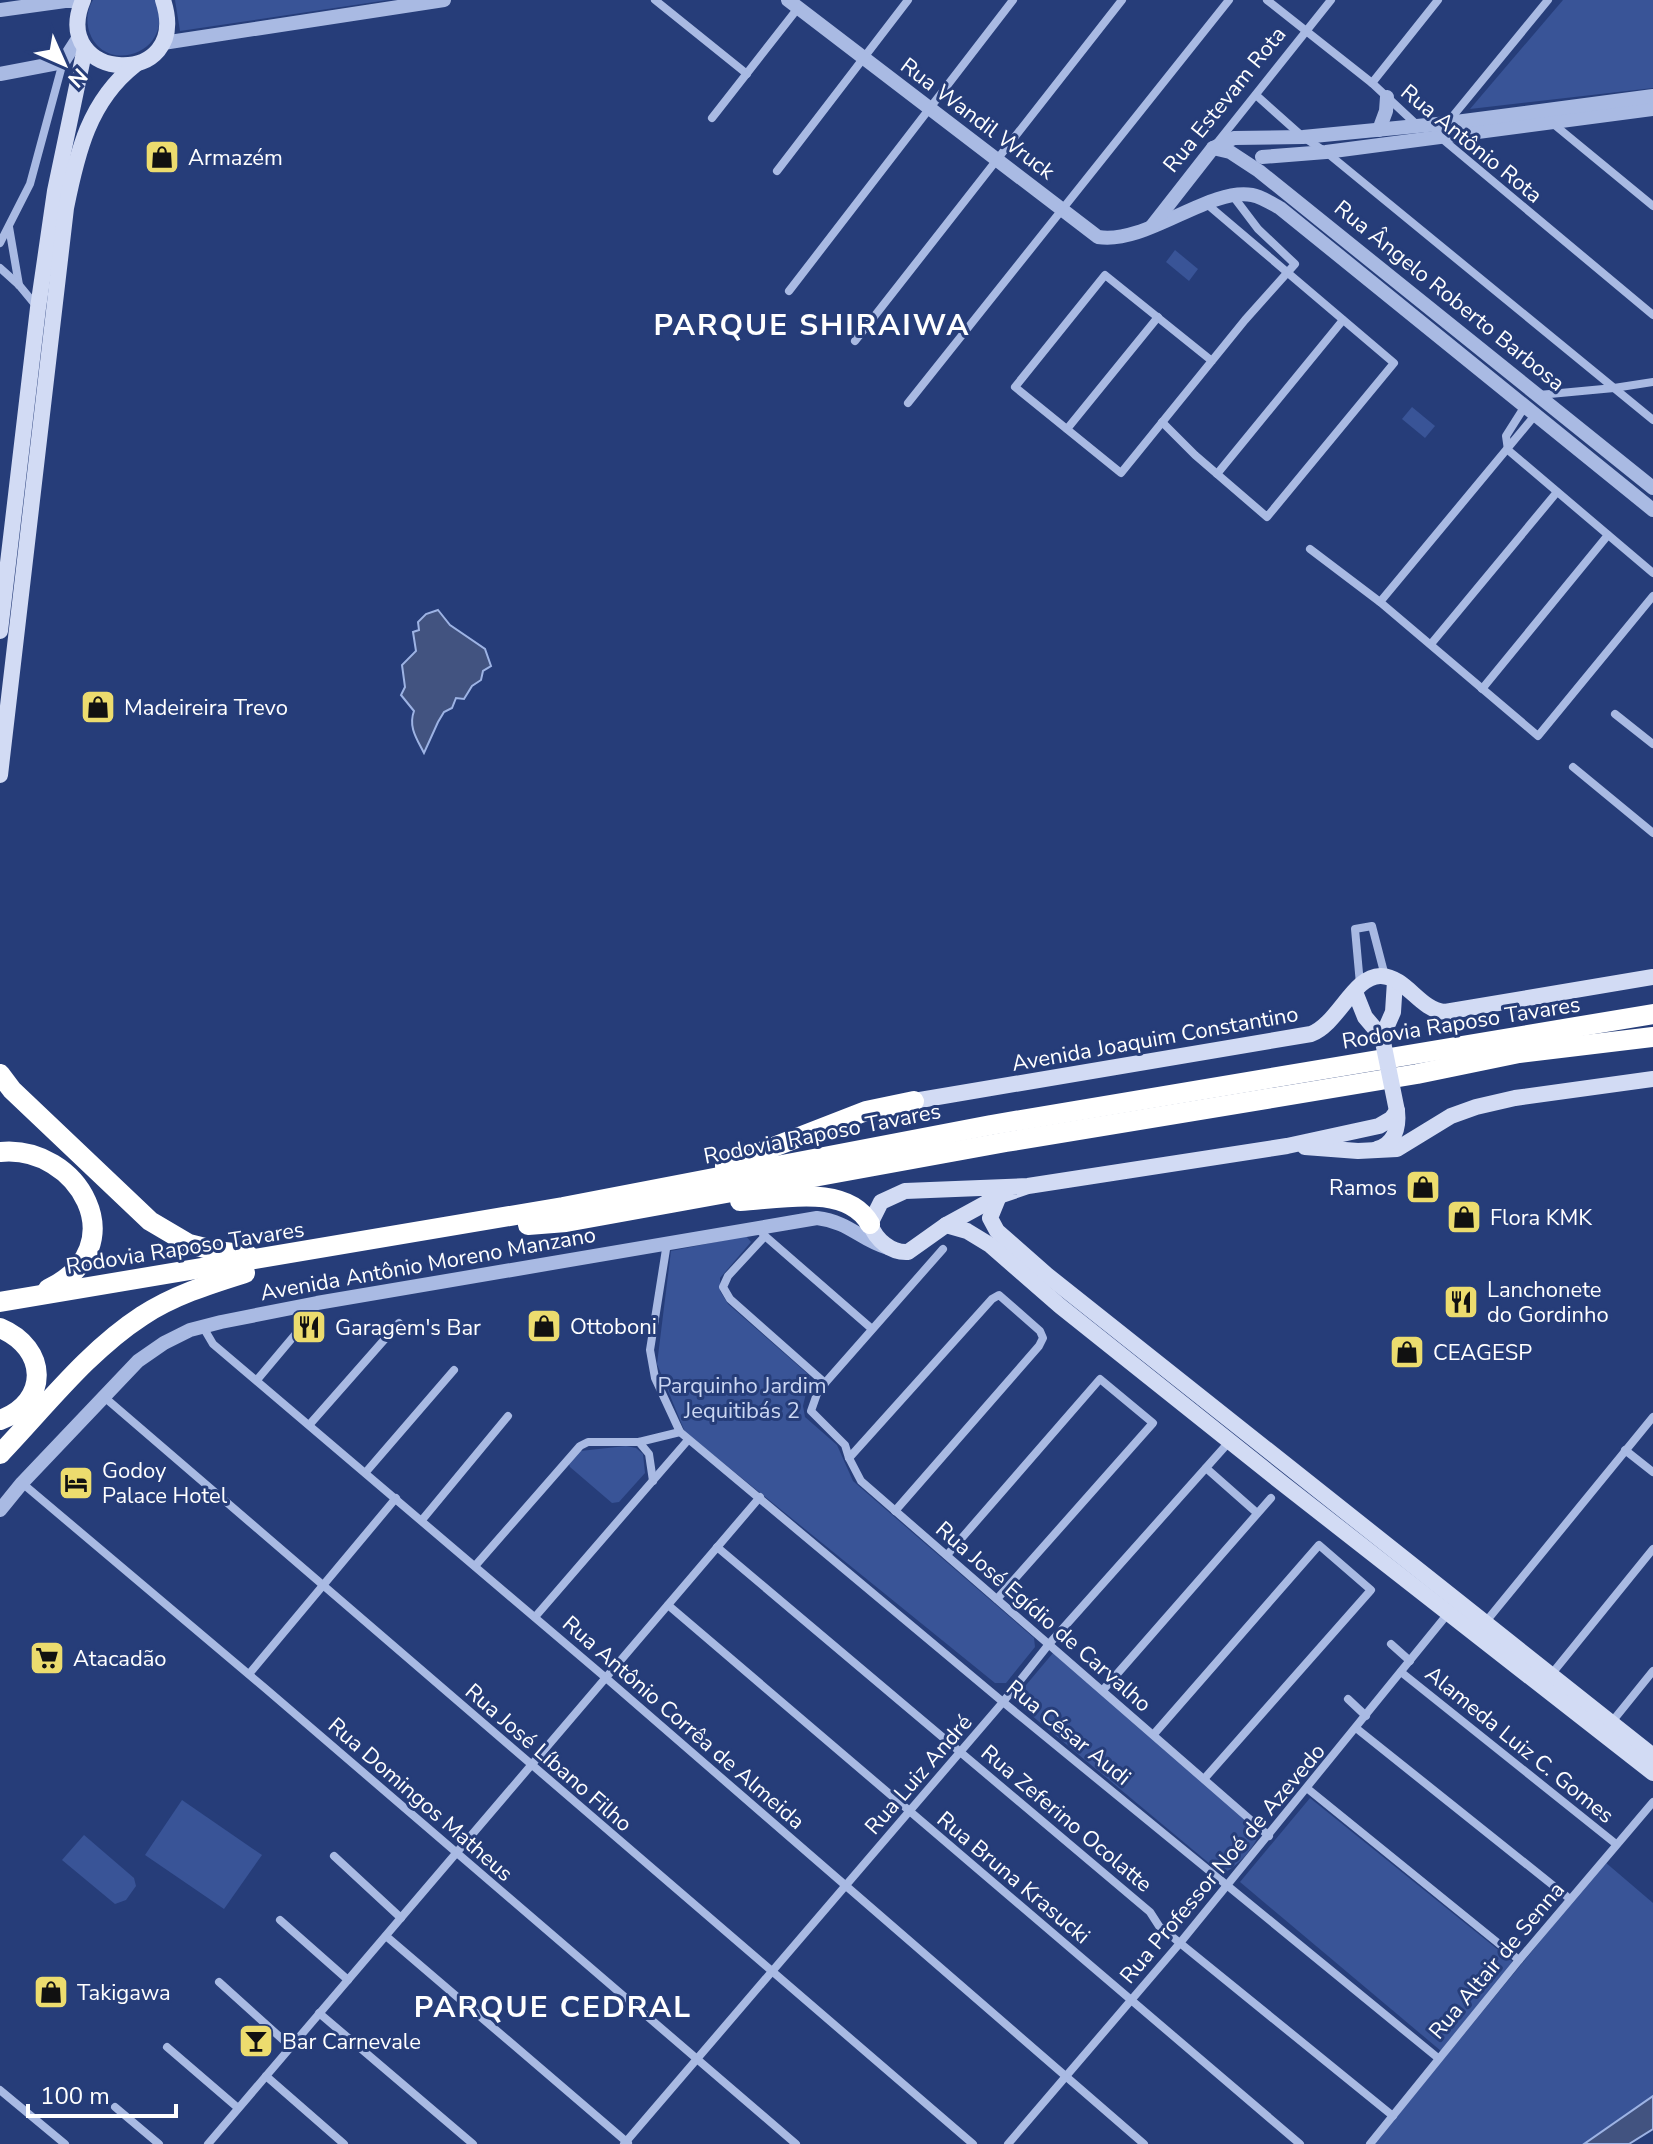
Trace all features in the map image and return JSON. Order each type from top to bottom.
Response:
[{"type":"highway","name":"Rodovia Raposo Tavares","points":[[0,1316],[137,1289],[510,1227],[566,1222],[658,1197],[1007,1122],[1653,1014]]},
{"type":"highway","name":"Rodovia Raposo Tavares","points":[[0,1302],[1006,1142],[1417,1074],[1519,1053],[1653,1037]]},
{"type":"highway","points":[[0,1074],[12,1090],[150,1221],[189,1244],[206,1249],[246,1255],[288,1255]]},
{"type":"highway","points":[[658,1197],[866,1111],[914,1101]]},
{"type":"highway","points":[[0,1152],[32,1154],[61,1170],[83,1195],[94,1224],[88,1255],[79,1268],[66,1281],[32,1297]]},
{"type":"highway","points":[[658,1197],[836,1198],[856,1207],[870,1224]]},
{"type":"highway","points":[[0,1454],[102,1347],[142,1316],[196,1289],[245,1273]]},
{"type":"highway","points":[[0,1328],[16,1335],[30,1349],[37,1380],[32,1396],[22,1410],[0,1420]]},
{"type":"main road","points":[[0,775],[66,208],[74,167],[98,105],[109,88],[135,65],[153,55],[163,43],[167,14],[163,0]]},
{"type":"main road","points":[[0,631],[38,308],[82,42],[78,13],[82,1]]},
{"type":"main road","points":[[82,42],[107,64],[121,67],[135,65]]},
{"type":"main road","points":[[1376,1150],[1384,1147],[1395,1134],[1398,1123],[1382,1037],[1365,1017],[1358,988],[1371,977],[1390,978],[1430,1009],[1445,1012],[1653,977]]},
{"type":"main road","points":[[1382,1037],[1393,1012],[1390,978]]},
{"type":"main road","name":"Avenida Joaquim Constantino","points":[[914,1101],[1311,1034],[1324,1028],[1358,988]]},
{"type":"main road","points":[[1287,1146],[1358,1151],[1397,1149],[1451,1116],[1476,1107],[1539,1094],[1653,1079]]},
{"type":"main road","points":[[1028,1186],[999,1196],[946,1225],[929,1235],[915,1249],[895,1250],[876,1236],[870,1224],[881,1202],[905,1191],[1028,1186],[1287,1146],[1379,1126],[1397,1111]]},
{"type":"main road","points":[[999,1196],[990,1218],[997,1231],[1235,1435]]},
{"type":"main road","points":[[946,1225],[967,1231],[990,1245],[1060,1306],[1235,1435],[1607,1728],[1653,1773]]},
{"type":"main road","points":[[1607,1728],[1653,1756]]},
{"type":"street","points":[[163,43],[444,0]]},
{"type":"street","points":[[655,0],[747,74]]},
{"type":"street","points":[[777,171],[908,0]]},
{"type":"street","points":[[789,291],[1013,0]]},
{"type":"street","points":[[855,341],[1122,0]]},
{"type":"street","points":[[908,403],[1229,0]]},
{"type":"street","name":"Rua Antônio Rota","points":[[1267,0],[1372,83],[1416,124],[1440,137],[1653,315]]},
{"type":"street","name":"Rua Estevam Rota","points":[[1152,226],[1331,0]]},
{"type":"street","points":[[1372,83],[1438,0]]},
{"type":"street","points":[[1440,137],[1548,0]]},
{"type":"street","points":[[0,10],[82,1]]},
{"type":"street","points":[[712,118],[747,74],[793,4]]},
{"type":"street","name":"Rua Wandil Wruck","points":[[793,4],[1098,237],[1110,239],[1233,196],[1253,195]]},
{"type":"street","points":[[0,243],[4,227],[30,184],[63,62],[82,42]]},
{"type":"street","points":[[0,74],[63,62]]},
{"type":"street","name":"Rua Ângelo Roberto Barbosa","points":[[1256,95],[1303,137],[1326,152],[1653,420]]},
{"type":"street","points":[[1379,130],[1387,97]]},
{"type":"street","points":[[1213,148],[1234,138],[1303,137],[1652,100]]},
{"type":"street","points":[[1261,164],[1326,152],[1552,123],[1652,100]]},
{"type":"street","points":[[1538,111],[1653,206]]},
{"type":"street","points":[[1265,137],[1253,195],[1280,208],[1653,510]]},
{"type":"street","name":"Rua Ângelo Roberto Barbosa","points":[[1213,148],[1261,164],[1653,488]]},
{"type":"street","points":[[1162,422],[1267,517],[1394,363],[1208,205],[1191,196],[1186,181]]},
{"type":"street","points":[[1212,361],[1105,275],[1015,387],[1121,473],[1295,264],[1258,229],[1233,196]]},
{"type":"street","points":[[4,227],[19,285]]},
{"type":"street","points":[[0,268],[38,308]]},
{"type":"street","points":[[1067,429],[1158,317]]},
{"type":"street","points":[[1217,474],[1343,320]]},
{"type":"street","points":[[1539,395],[1653,382]]},
{"type":"street","points":[[1530,410],[1508,431],[1505,442],[1508,450],[1653,573]]},
{"type":"street","points":[[1380,602],[1508,450],[1530,410]]},
{"type":"street","points":[[1431,644],[1557,492]]},
{"type":"street","points":[[1482,689],[1608,535]]},
{"type":"street","points":[[1310,549],[1380,602],[1538,736],[1653,596]]},
{"type":"street","points":[[1615,714],[1653,744]]},
{"type":"street","points":[[1573,767],[1653,833]]},
{"type":"street","points":[[1358,988],[1355,929],[1372,926],[1390,978]]},
{"type":"street","name":"Avenida Antônio Moreno Manzano","points":[[0,1510],[102,1396],[138,1361],[164,1343],[203,1327],[317,1303],[667,1243],[762,1232],[817,1218],[850,1227],[876,1244],[895,1250]]},
{"type":"street","points":[[872,1329],[762,1232],[723,1287],[730,1299],[825,1383],[943,1249]]},
{"type":"street","points":[[475,1566],[580,1446],[588,1442],[639,1442],[680,1432],[655,1378],[650,1350],[667,1243]]},
{"type":"street","points":[[849,1458],[992,1299],[999,1295],[1040,1331],[1043,1338],[1039,1346],[895,1511]]},
{"type":"street","points":[[257,1380],[304,1324],[317,1303]]},
{"type":"street","points":[[310,1424],[399,1323]]},
{"type":"street","name":"Rua Antônio Corrêa de Almeida","points":[[203,1327],[213,1344],[606,1678],[1144,2144]]},
{"type":"street","points":[[366,1472],[454,1370]]},
{"type":"street","points":[[947,1555],[1100,1379],[1153,1423],[997,1599]]},
{"type":"street","name":"Rua José Egídio de Carvalho","points":[[825,1383],[813,1401],[811,1411],[845,1445],[861,1481],[1269,1836]]},
{"type":"street","name":"Rua José Líbano Filho","points":[[102,1396],[973,2144]]},
{"type":"street","points":[[422,1520],[508,1416]]},
{"type":"street","points":[[1480,1628],[1653,1417]]},
{"type":"street","name":"Rua César Audi","points":[[680,1432],[1003,1702],[1438,2058]]},
{"type":"street","name":"Rua Luiz André","points":[[626,2143],[1003,1702],[1049,1644],[1235,1435]]},
{"type":"street","points":[[535,1617],[688,1440]]},
{"type":"street","points":[[639,1442],[649,1454],[653,1481]]},
{"type":"street","points":[[1625,1450],[1653,1472]]},
{"type":"street","points":[[1206,1468],[1257,1513]]},
{"type":"street","name":"Rua Domingos Matheus","points":[[22,1483],[796,2144]]},
{"type":"street","points":[[213,2142],[238,2108],[760,1497]]},
{"type":"street","points":[[249,1674],[396,1498]]},
{"type":"street","points":[[1103,1690],[1271,1498]]},
{"type":"street","points":[[1154,1734],[1319,1545],[1371,1590],[1205,1778]]},
{"type":"street","name":"Rua Zeferino Ocolatte","points":[[717,1547],[1150,1912],[1159,1926],[1393,2116]]},
{"type":"street","points":[[1547,1681],[1653,1549]]},
{"type":"street","name":"Rua Bruna Krasucki","points":[[668,1605],[1300,2144]]},
{"type":"street","name":"Rua Professor Noé de Azevedo","points":[[1008,2144],[1229,1885],[1453,1607]]},
{"type":"street","points":[[1391,1644],[1410,1661]]},
{"type":"street","points":[[1607,1728],[1653,1671]]},
{"type":"street","name":"Alameda Luiz C. Gomes","points":[[1401,1672],[1616,1844]]},
{"type":"street","points":[[1348,1699],[1366,1716]]},
{"type":"street","points":[[1356,1728],[1570,1899]]},
{"type":"street","points":[[1308,1789],[1519,1960]]},
{"type":"street","name":"Rua Altair de Senna","points":[[1370,2144],[1519,1960],[1653,1802]]},
{"type":"street","points":[[334,1856],[401,1918]]},
{"type":"street","points":[[280,1920],[348,1980]]},
{"type":"street","points":[[386,1936],[626,2143]]},
{"type":"street","points":[[219,1982],[291,2047]]},
{"type":"street","points":[[319,2013],[473,2144]]},
{"type":"street","points":[[167,2047],[238,2108]]},
{"type":"street","points":[[266,2076],[344,2144]]},
{"type":"street","points":[[0,2090],[65,2144]]},
{"type":"street","points":[[115,2107],[159,2144]]},
{"type":"green space","points":[[93,0],[155,0],[159,18],[156,33],[148,45],[136,53],[123,56],[109,53],[97,45],[89,31],[88,15]]},
{"type":"green space","points":[[175,0],[388,0],[180,31]]},
{"type":"green space","points":[[1563,0],[1653,0],[1653,88],[1470,109]]},
{"type":"green space","points":[[1175,250],[1198,269],[1189,281],[1166,262]]},
{"type":"green space","points":[[1412,407],[1435,426],[1425,438],[1402,419]]},
{"type":"green space","name":"Parquinho Jardim Jequitibás 2","points":[[746,1236],[751,1242],[720,1278],[720,1291],[728,1304],[810,1376],[803,1406],[805,1417],[837,1445],[853,1481],[1034,1638],[1035,1647],[1006,1683],[995,1683],[685,1432],[657,1364],[671,1251]]},
{"type":"green space","points":[[626,1446],[636,1448],[643,1454],[645,1473],[619,1502],[612,1503],[570,1467],[568,1461],[580,1451]]},
{"type":"green space","points":[[1053,1653],[1260,1830],[1245,1856],[1233,1867],[1222,1874],[1019,1705],[1021,1691]]},
{"type":"green space","points":[[1310,1798],[1512,1961],[1441,2051],[1240,1882]]},
{"type":"green space","points":[[182,1800],[262,1855],[224,1909],[145,1855]]},
{"type":"green space","points":[[84,1835],[134,1878],[136,1886],[126,1900],[115,1904],[62,1860]]},
{"type":"green space","points":[[1605,1862],[1653,1903],[1653,2096],[1584,2144],[1374,2144]]},
{"type":"shaded area","points":[[438,610],[450,625],[485,649],[491,666],[483,671],[481,680],[472,686],[464,699],[456,698],[452,708],[444,712],[424,753],[413,728],[414,711],[401,695],[405,687],[402,665],[416,651],[413,632],[419,630],[418,622],[426,614]]},
{"type":"shaded area","points":[[1653,2096],[1653,2129],[1629,2144],[1584,2144]]},
{"type":"place","name":"Armazém","points":[[162,157]]},
{"type":"place","name":"Madeireira Trevo","points":[[98,707]]},
{"type":"place","name":"Ramos","points":[[1423,1187]]},
{"type":"place","name":"Flora KMK","points":[[1464,1217]]},
{"type":"place","name":"Lanchonete do Gordinho","points":[[1461,1302]]},
{"type":"place","name":"Ottoboni","points":[[544,1326]]},
{"type":"place","name":"Garagem's Bar","points":[[309,1327]]},
{"type":"place","name":"CEAGESP","points":[[1407,1352]]},
{"type":"place","name":"Godoy Palace Hotel","points":[[76,1483]]},
{"type":"place","name":"Atacadão","points":[[47,1658]]},
{"type":"place","name":"Takigawa","points":[[51,1992]]},
{"type":"place","name":"Bar Carnevale","points":[[256,2041]]},
{"type":"district","name":"PARQUE SHIRAIWA","points":[[812,325]]},
{"type":"district","name":"PARQUE CEDRAL","points":[[553,2007]]}]
